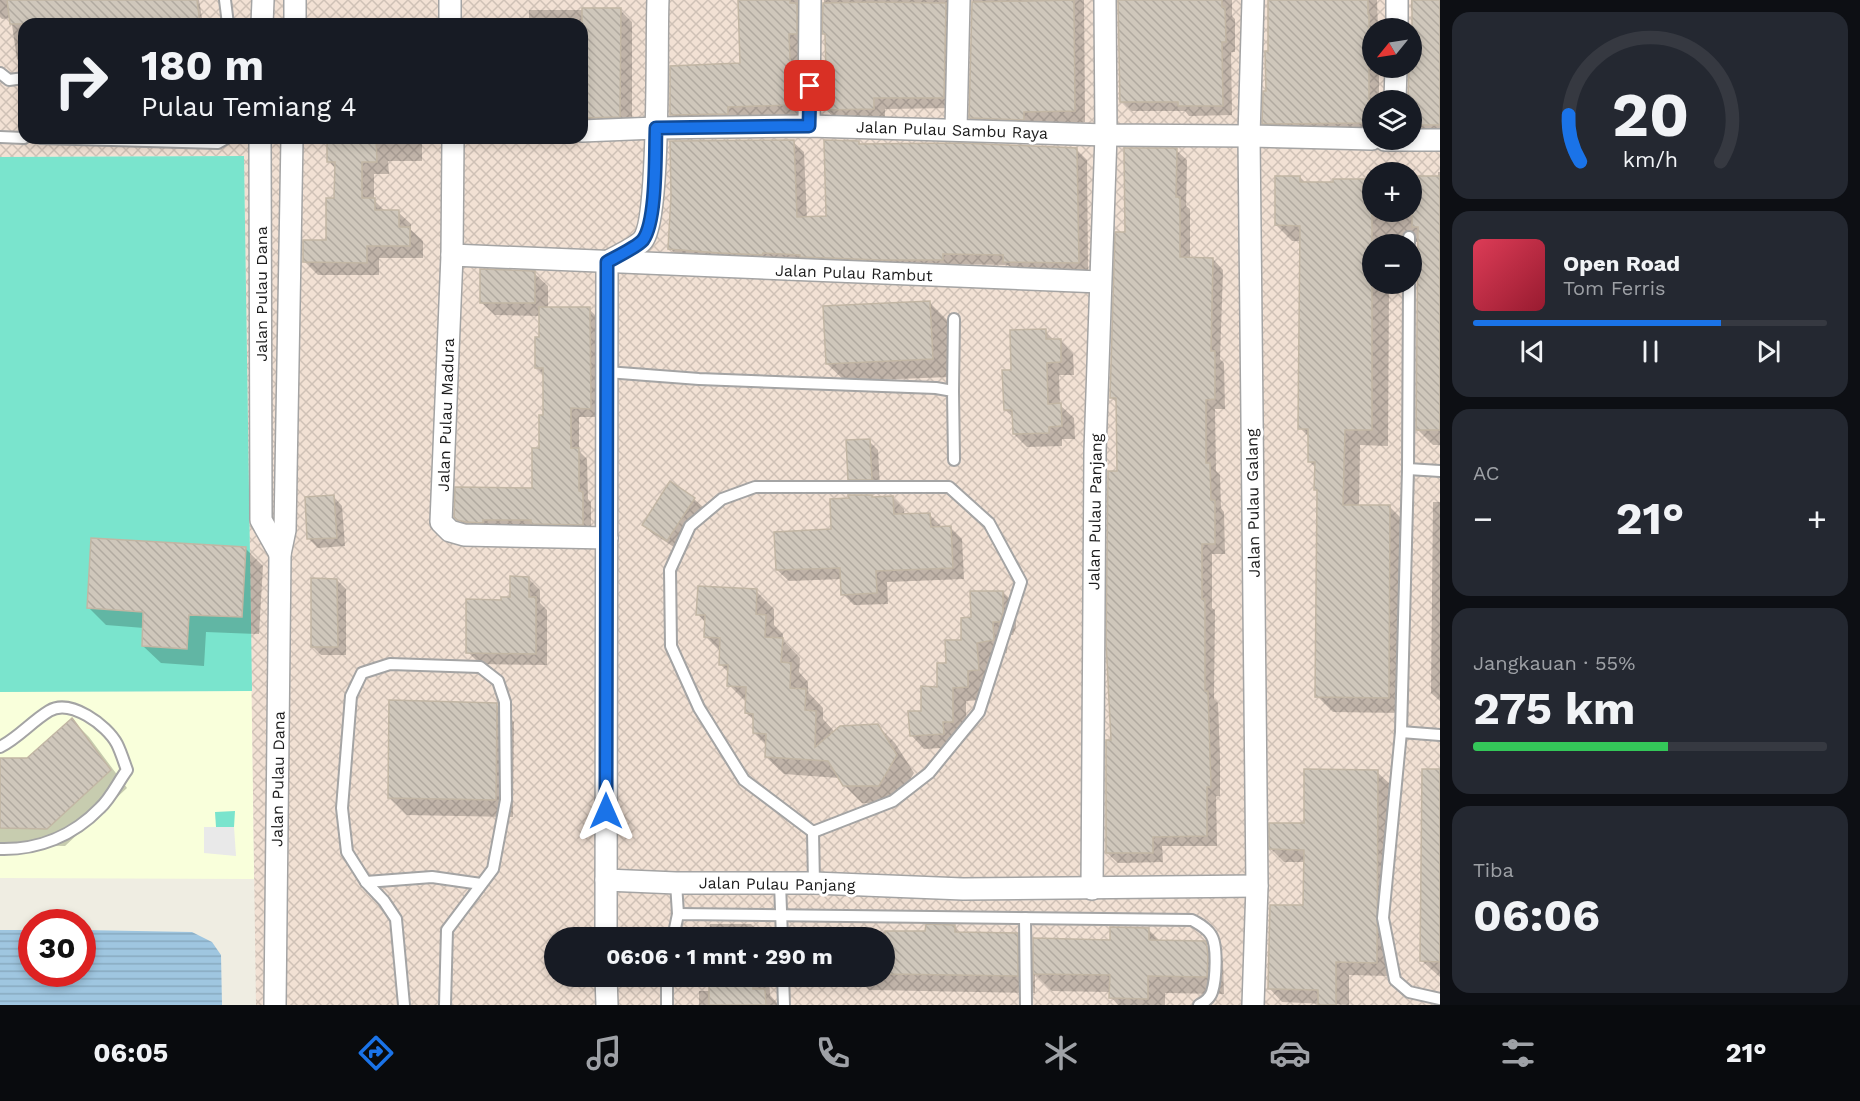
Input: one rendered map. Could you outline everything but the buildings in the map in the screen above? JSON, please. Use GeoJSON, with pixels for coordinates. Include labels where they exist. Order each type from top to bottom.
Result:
{"type":"FeatureCollection","features":[{"type":"Feature","properties":{"kind":"street"},"geometry":{"type":"LineString","coordinates":[[262,18],[263,0]]}},
{"type":"Feature","properties":{"kind":"street"},"geometry":{"type":"LineString","coordinates":[[295,0],[295,18]]}},
{"type":"Feature","properties":{"kind":"street"},"geometry":{"type":"LineString","coordinates":[[450,0],[450,18]]}},
{"type":"Feature","properties":{"kind":"street"},"geometry":{"type":"LineString","coordinates":[[606,927],[607,262],[643,240],[650,223],[654,185],[658,0]]}},
{"type":"Feature","properties":{"kind":"street"},"geometry":{"type":"LineString","coordinates":[[809,126],[810,0]]}},
{"type":"Feature","properties":{"kind":"street"},"geometry":{"type":"LineString","coordinates":[[956,129],[959,0]]}},
{"type":"Feature","properties":{"kind":"street","name":"Jalan Pulau Panjang"},"geometry":{"type":"LineString","coordinates":[[1092,889],[1095,452],[1106,135],[1105,0]]}},
{"type":"Feature","properties":{"kind":"street","name":"Jalan Pulau Galang"},"geometry":{"type":"LineString","coordinates":[[1253,0],[1249,136],[1257,886],[1253,1005]]}},
{"type":"Feature","properties":{"kind":"street"},"geometry":{"type":"LineString","coordinates":[[1397,0],[1397,18]]}},
{"type":"Feature","properties":{"kind":"street","name":"Jalan Pulau Sambu Raya"},"geometry":{"type":"LineString","coordinates":[[588,131],[809,126],[1106,135],[1362,139]]}},
{"type":"Feature","properties":{"kind":"street"},"geometry":{"type":"LineString","coordinates":[[1422,140],[1440,140]]}},
{"type":"Feature","properties":{"kind":"street","name":"Jalan Pulau Dana"},"geometry":{"type":"LineString","coordinates":[[260,144],[261,520],[280,554]]}},
{"type":"Feature","properties":{"kind":"street","name":"Jalan Pulau Dana"},"geometry":{"type":"LineString","coordinates":[[275,1005],[280,554],[285,530],[292,144]]}},
{"type":"Feature","properties":{"kind":"street","name":"Jalan Pulau Madura"},"geometry":{"type":"LineString","coordinates":[[453,144],[452,255],[441,522],[450,531],[464,535],[606,538]]}},
{"type":"Feature","properties":{"kind":"street","name":"Jalan Pulau Rambut"},"geometry":{"type":"LineString","coordinates":[[452,255],[1100,282]]}},
{"type":"Feature","properties":{"kind":"street","name":"Jalan Pulau Panjang"},"geometry":{"type":"LineString","coordinates":[[606,880],[676,883],[814,883],[963,889],[1257,886]]}},
{"type":"Feature","properties":{"kind":"street"},"geometry":{"type":"LineString","coordinates":[[606,987],[606,1005]]}},
{"type":"Feature","properties":{"kind":"lane"},"geometry":{"type":"LineString","coordinates":[[225,0],[227,18]]}},
{"type":"Feature","properties":{"kind":"lane"},"geometry":{"type":"LineString","coordinates":[[0,73],[9,80],[18,79]]}},
{"type":"Feature","properties":{"kind":"lane"},"geometry":{"type":"LineString","coordinates":[[0,137],[18,138]]}},
{"type":"Feature","properties":{"kind":"lane"},"geometry":{"type":"LineString","coordinates":[[1409,294],[1408,469],[1401,732],[1383,918],[1395,980],[1409,992],[1440,999]]}},
{"type":"Feature","properties":{"kind":"lane"},"geometry":{"type":"LineString","coordinates":[[954,319],[954,460]]}},
{"type":"Feature","properties":{"kind":"lane"},"geometry":{"type":"LineString","coordinates":[[607,372],[699,379],[936,388],[953,391]]}},
{"type":"Feature","properties":{"kind":"lane"},"geometry":{"type":"LineString","coordinates":[[1408,469],[1440,471]]}},
{"type":"Feature","properties":{"kind":"lane"},"geometry":{"type":"LineString","coordinates":[[755,487],[949,487],[989,523],[1021,582],[979,712],[929,773],[893,801],[813,831],[744,780],[699,708],[671,646],[670,570],[690,526],[722,500],[755,487]]}},
{"type":"Feature","properties":{"kind":"lane"},"geometry":{"type":"LineString","coordinates":[[404,1005],[396,920],[384,901],[366,882],[347,852],[342,808],[351,696],[362,673],[390,664],[480,667],[498,681],[506,702],[506,800],[493,869],[447,930],[446,1005]]}},
{"type":"Feature","properties":{"kind":"lane"},"geometry":{"type":"LineString","coordinates":[[0,747],[26,731],[50,710],[69,707],[101,724],[117,743],[127,770],[101,808],[63,837],[22,849],[0,849]]}},
{"type":"Feature","properties":{"kind":"lane"},"geometry":{"type":"LineString","coordinates":[[1401,732],[1440,735]]}},
{"type":"Feature","properties":{"kind":"lane"},"geometry":{"type":"LineString","coordinates":[[813,831],[814,883]]}},
{"type":"Feature","properties":{"kind":"lane"},"geometry":{"type":"LineString","coordinates":[[366,882],[432,877],[481,884]]}},
{"type":"Feature","properties":{"kind":"lane"},"geometry":{"type":"LineString","coordinates":[[675,927],[678,914],[676,883]]}},
{"type":"Feature","properties":{"kind":"lane"},"geometry":{"type":"LineString","coordinates":[[780,883],[782,927]]}},
{"type":"Feature","properties":{"kind":"lane"},"geometry":{"type":"LineString","coordinates":[[678,914],[1192,920],[1211,933],[1215,944],[1212,993],[1199,1005]]}},
{"type":"Feature","properties":{"kind":"lane"},"geometry":{"type":"LineString","coordinates":[[1025,918],[1026,1005]]}},
{"type":"Feature","properties":{"kind":"lane"},"geometry":{"type":"LineString","coordinates":[[667,987],[667,1005]]}},
{"type":"Feature","properties":{"kind":"lane"},"geometry":{"type":"LineString","coordinates":[[783,987],[784,1005]]}},
{"type":"Feature","properties":{"kind":"shaded area"},"geometry":{"type":"Polygon","coordinates":[[[0,0],[1440,0],[1440,1005],[256,1005],[244,156],[0,157],[0,0]]]}},
{"type":"Feature","properties":{"kind":"shaded area"},"geometry":{"type":"Polygon","coordinates":[[[244,156],[252,691],[0,692],[0,157],[244,156]]]}},
{"type":"Feature","properties":{"kind":"shaded area"},"geometry":{"type":"Polygon","coordinates":[[[252,691],[254,879],[0,878],[0,692],[252,691]]]}},
{"type":"Feature","properties":{"kind":"shaded area"},"geometry":{"type":"Polygon","coordinates":[[[235,811],[234,827],[216,827],[215,812],[235,811]]]}},
{"type":"Feature","properties":{"kind":"shaded area"},"geometry":{"type":"Polygon","coordinates":[[[204,827],[234,827],[236,856],[204,853],[204,827]]]}},
{"type":"Feature","properties":{"kind":"shaded area"},"geometry":{"type":"Polygon","coordinates":[[[0,930],[18,930],[18,987],[96,987],[96,930],[192,932],[212,942],[221,955],[222,1005],[0,1005],[0,930]]]}},
{"type":"Feature","properties":{"kind":"route"},"geometry":{"type":"LineString","coordinates":[[606,811],[607,262],[643,240],[650,223],[656,128],[809,126],[810,86]]}}]}
